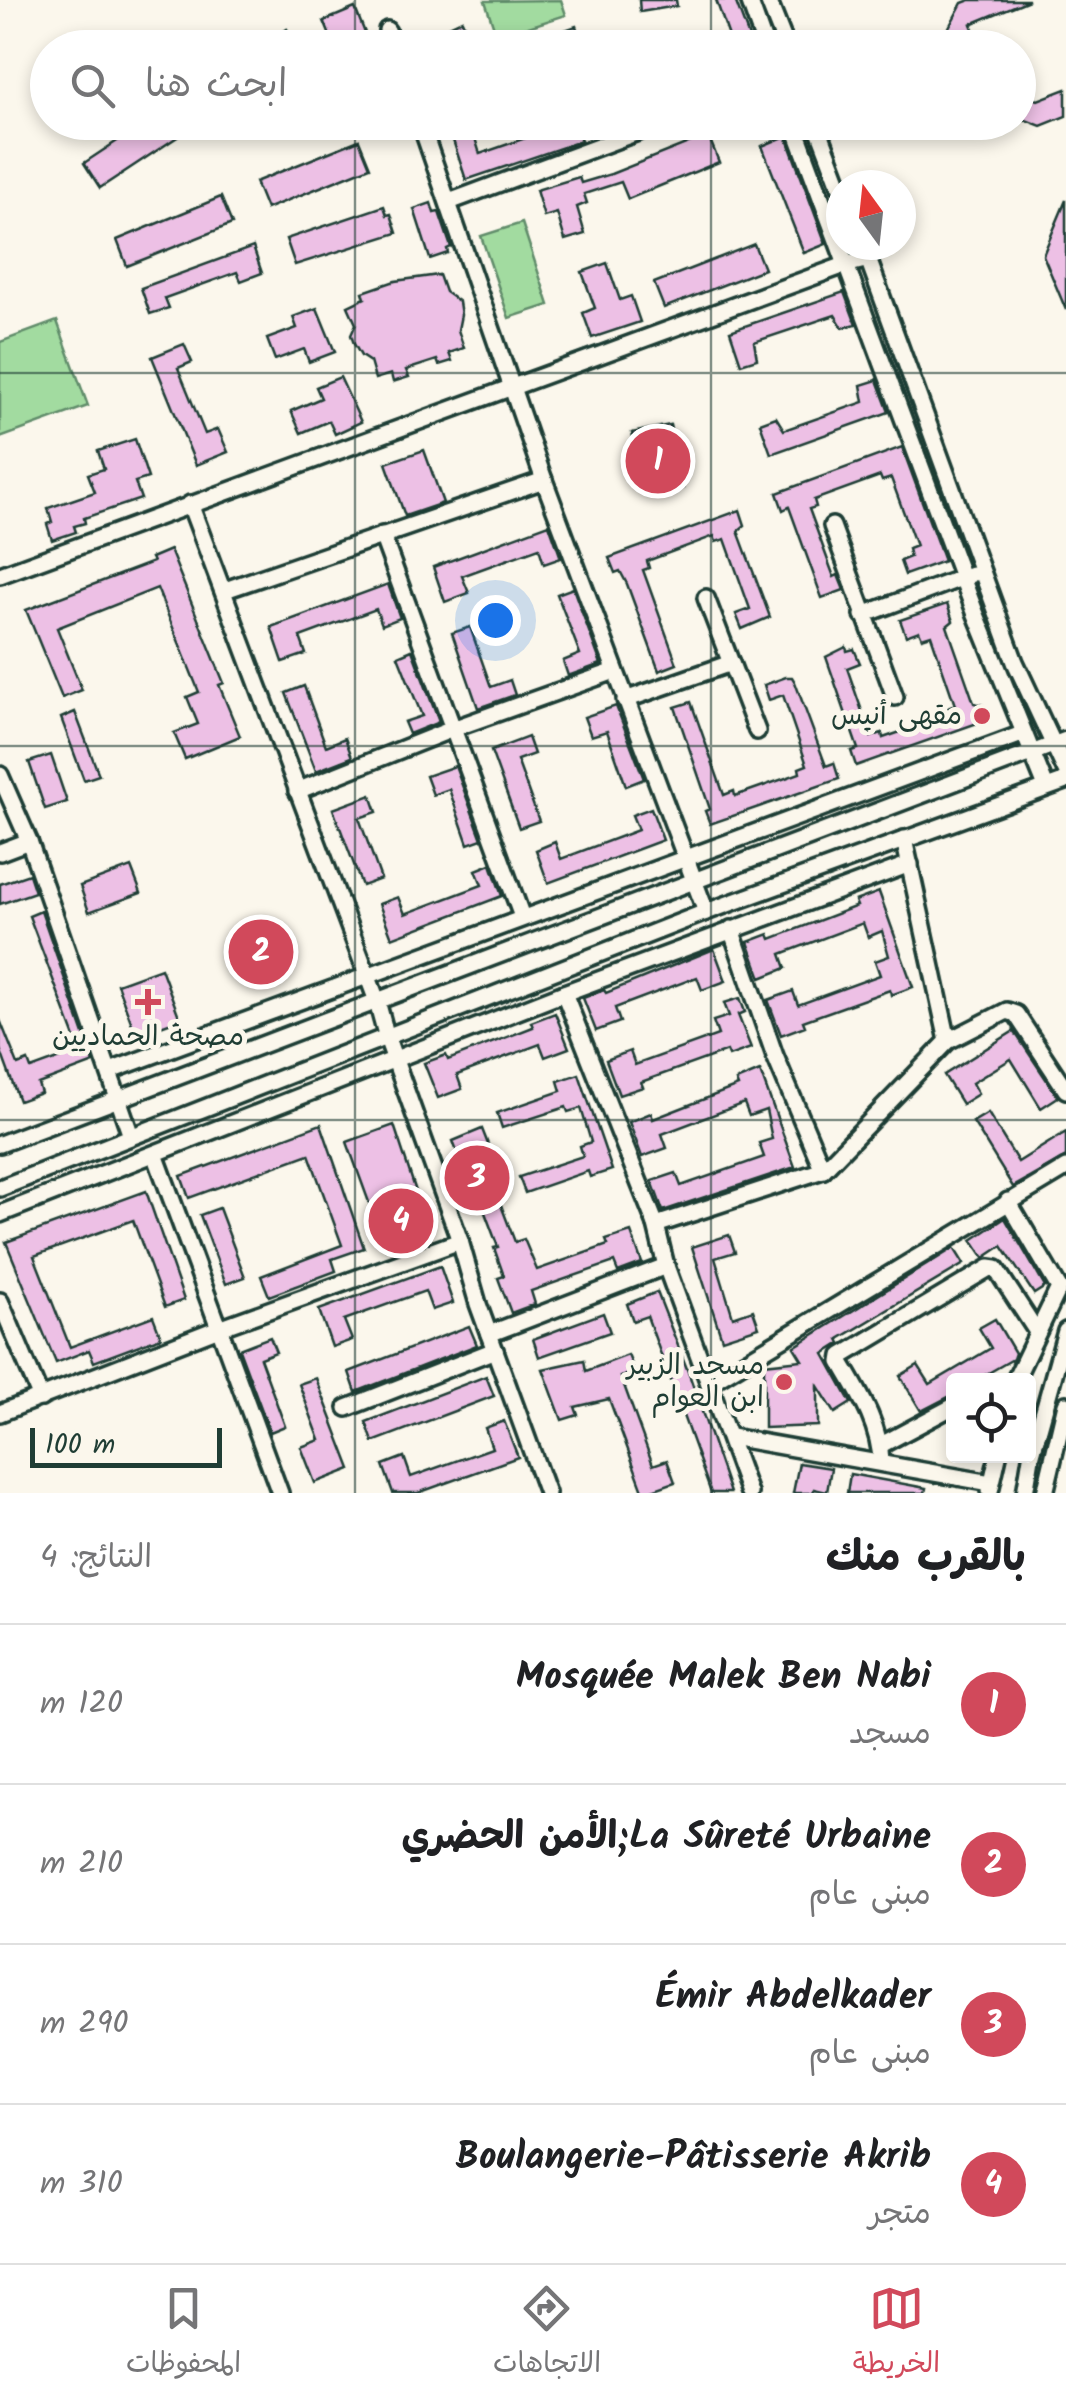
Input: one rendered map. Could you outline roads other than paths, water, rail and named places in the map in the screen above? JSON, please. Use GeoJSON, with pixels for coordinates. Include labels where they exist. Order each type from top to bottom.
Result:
{"type":"FeatureCollection","features":[{"type":"Feature","properties":{"kind":"street"},"geometry":{"type":"LineString","coordinates":[[749,0],[760,30]]}},
{"type":"Feature","properties":{"kind":"street"},"geometry":{"type":"LineString","coordinates":[[768,0],[780,30]]}},
{"type":"Feature","properties":{"kind":"street"},"geometry":{"type":"LineString","coordinates":[[426,140],[544,480],[706,912]]}},
{"type":"Feature","properties":{"kind":"street"},"geometry":{"type":"LineString","coordinates":[[448,202],[616,140]]}},
{"type":"Feature","properties":{"kind":"street"},"geometry":{"type":"LineString","coordinates":[[799,140],[1022,734],[1046,787]]}},
{"type":"Feature","properties":{"kind":"street"},"geometry":{"type":"LineString","coordinates":[[823,140],[834,170]]}},
{"type":"Feature","properties":{"kind":"street"},"geometry":{"type":"LineString","coordinates":[[0,575],[514,389],[851,260]]}},
{"type":"Feature","properties":{"kind":"street"},"geometry":{"type":"LineString","coordinates":[[869,260],[1015,662],[1060,743],[1066,771]]}},
{"type":"Feature","properties":{"kind":"street"},"geometry":{"type":"LineString","coordinates":[[879,353],[900,345]]}},
{"type":"Feature","properties":{"kind":"street"},"geometry":{"type":"LineString","coordinates":[[225,590],[544,480]]}},
{"type":"Feature","properties":{"kind":"street"},"geometry":{"type":"LineString","coordinates":[[190,504],[377,1001],[386,1038],[547,1493]]}},
{"type":"Feature","properties":{"kind":"street"},"geometry":{"type":"LineString","coordinates":[[832,526],[895,698]]}},
{"type":"Feature","properties":{"kind":"street"},"geometry":{"type":"LineString","coordinates":[[382,536],[522,917]]}},
{"type":"Feature","properties":{"kind":"street"},"geometry":{"type":"LineString","coordinates":[[863,615],[981,570]]}},
{"type":"Feature","properties":{"kind":"street"},"geometry":{"type":"LineString","coordinates":[[706,598],[757,731]]}},
{"type":"Feature","properties":{"kind":"street"},"geometry":{"type":"LineString","coordinates":[[624,700],[731,663]]}},
{"type":"Feature","properties":{"kind":"street"},"geometry":{"type":"LineString","coordinates":[[298,790],[455,728],[615,672]]}},
{"type":"Feature","properties":{"kind":"street"},"geometry":{"type":"LineString","coordinates":[[110,1071],[1022,734]]}},
{"type":"Feature","properties":{"kind":"street"},"geometry":{"type":"LineString","coordinates":[[0,1144],[1060,743]]}},
{"type":"Feature","properties":{"kind":"street"},"geometry":{"type":"LineString","coordinates":[[0,775],[29,841],[131,1136]]}},
{"type":"Feature","properties":{"kind":"street"},"geometry":{"type":"LineString","coordinates":[[0,1188],[706,912],[1066,781]]}},
{"type":"Feature","properties":{"kind":"street"},"geometry":{"type":"LineString","coordinates":[[904,840],[948,1041]]}},
{"type":"Feature","properties":{"kind":"street"},"geometry":{"type":"LineString","coordinates":[[0,852],[29,841]]}},
{"type":"Feature","properties":{"kind":"street"},"geometry":{"type":"LineString","coordinates":[[0,1214],[564,993],[910,864]]}},
{"type":"Feature","properties":{"kind":"street"},"geometry":{"type":"LineString","coordinates":[[731,930],[775,1056],[823,1170]]}},
{"type":"Feature","properties":{"kind":"street"},"geometry":{"type":"LineString","coordinates":[[564,993],[656,1225],[666,1266],[749,1493]]}},
{"type":"Feature","properties":{"kind":"street"},"geometry":{"type":"LineString","coordinates":[[656,1225],[823,1170],[948,1041],[1012,1012],[1066,1090]]}},
{"type":"Feature","properties":{"kind":"street"},"geometry":{"type":"LineString","coordinates":[[155,1154],[280,1493]]}},
{"type":"Feature","properties":{"kind":"street"},"geometry":{"type":"LineString","coordinates":[[709,1383],[1066,1168]]}},
{"type":"Feature","properties":{"kind":"street"},"geometry":{"type":"LineString","coordinates":[[1008,1200],[1058,1284],[1017,1373]]}},
{"type":"Feature","properties":{"kind":"street"},"geometry":{"type":"LineString","coordinates":[[0,1414],[460,1240]]}},
{"type":"Feature","properties":{"kind":"street"},"geometry":{"type":"LineString","coordinates":[[489,1334],[666,1266]]}},
{"type":"Feature","properties":{"kind":"street"},"geometry":{"type":"LineString","coordinates":[[881,1462],[880,1445],[866,1406],[840,1362],[842,1356],[989,1268],[996,1269],[1037,1332]]}},
{"type":"Feature","properties":{"kind":"street"},"geometry":{"type":"LineString","coordinates":[[0,1301],[41,1398]]}},
{"type":"Feature","properties":{"kind":"street"},"geometry":{"type":"LineString","coordinates":[[1026,1493],[1066,1330]]}},
{"type":"Feature","properties":{"kind":"street"},"geometry":{"type":"LineString","coordinates":[[347,1408],[495,1350]]}},
{"type":"Feature","properties":{"kind":"street"},"geometry":{"type":"LineString","coordinates":[[1045,1493],[1066,1404]]}},
{"type":"Feature","properties":{"kind":"street"},"geometry":{"type":"LineString","coordinates":[[880,1445],[946,1410]]}},
{"type":"Feature","properties":{"kind":"street"},"geometry":{"type":"LineString","coordinates":[[731,1438],[881,1462],[990,1488],[996,1463]]}},
{"type":"Feature","properties":{"kind":"place","name":"Mosquée Malek Ben Nabi"},"geometry":{"type":"Point","coordinates":[658,461]}},
{"type":"Feature","properties":{"kind":"place","name":"مقهى أنيس"},"geometry":{"type":"Point","coordinates":[982,716]}},
{"type":"Feature","properties":{"kind":"place","name":"La Sûreté Urbaine;الأمن الحضري"},"geometry":{"type":"Point","coordinates":[261,952]}},
{"type":"Feature","properties":{"kind":"place","name":"مصحة الحماديين"},"geometry":{"type":"Point","coordinates":[148,1002]}},
{"type":"Feature","properties":{"kind":"place","name":"Émir Abdelkader"},"geometry":{"type":"Point","coordinates":[477,1178]}},
{"type":"Feature","properties":{"kind":"place","name":"Boulangerie-Pâtisserie Akrib"},"geometry":{"type":"Point","coordinates":[401,1221]}},
{"type":"Feature","properties":{"kind":"place","name":"مسجد الزبير ابن العوام"},"geometry":{"type":"Point","coordinates":[784,1382]}}]}
